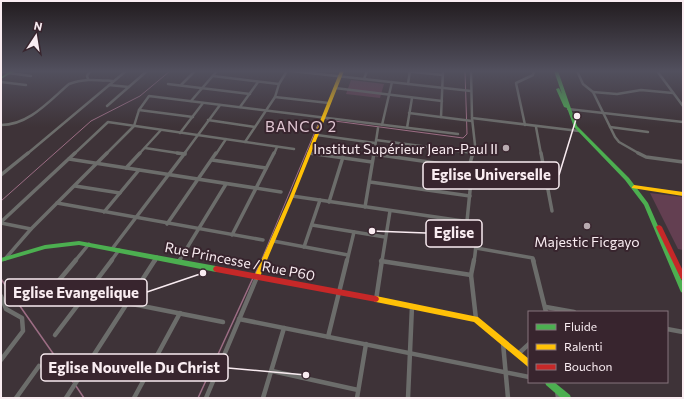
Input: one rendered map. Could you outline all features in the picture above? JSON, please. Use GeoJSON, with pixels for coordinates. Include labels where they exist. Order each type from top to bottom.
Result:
{"type":"FeatureCollection","features":[{"type":"Feature","properties":{"kind":"street"},"geometry":{"type":"LineString","coordinates":[[1,125],[8,126],[24,120],[62,90]]}},
{"type":"Feature","properties":{"kind":"street"},"geometry":{"type":"LineString","coordinates":[[1,175],[103,90]]}},
{"type":"Feature","properties":{"kind":"street"},"geometry":{"type":"LineString","coordinates":[[107,106],[126,90]]}},
{"type":"Feature","properties":{"kind":"street"},"geometry":{"type":"LineString","coordinates":[[191,101],[202,90]]}},
{"type":"Feature","properties":{"kind":"street"},"geometry":{"type":"LineString","coordinates":[[216,90],[250,94]]}},
{"type":"Feature","properties":{"kind":"street"},"geometry":{"type":"LineString","coordinates":[[240,107],[253,90]]}},
{"type":"Feature","properties":{"kind":"street"},"geometry":{"type":"LineString","coordinates":[[245,142],[266,111],[277,90]]}},
{"type":"Feature","properties":{"kind":"street"},"geometry":{"type":"LineString","coordinates":[[208,397],[255,276],[273,241],[310,153],[334,90]]}},
{"type":"Feature","properties":{"kind":"street"},"geometry":{"type":"LineString","coordinates":[[348,90],[442,101]]}},
{"type":"Feature","properties":{"kind":"street"},"geometry":{"type":"LineString","coordinates":[[382,125],[391,90]]}},
{"type":"Feature","properties":{"kind":"street"},"geometry":{"type":"LineString","coordinates":[[441,117],[442,90]]}},
{"type":"Feature","properties":{"kind":"street"},"geometry":{"type":"LineString","coordinates":[[458,90],[471,91],[475,145],[471,168],[467,221]]}},
{"type":"Feature","properties":{"kind":"street"},"geometry":{"type":"LineString","coordinates":[[517,90],[525,125]]}},
{"type":"Feature","properties":{"kind":"street"},"geometry":{"type":"LineString","coordinates":[[559,90],[563,102],[579,131],[634,187],[649,209],[662,231],[683,278]]}},
{"type":"Feature","properties":{"kind":"street"},"geometry":{"type":"LineString","coordinates":[[562,90],[568,109]]}},
{"type":"Feature","properties":{"kind":"street"},"geometry":{"type":"LineString","coordinates":[[590,90],[593,92],[619,142],[646,157],[683,162]]}},
{"type":"Feature","properties":{"kind":"street"},"geometry":{"type":"LineString","coordinates":[[593,92],[617,94],[641,90],[673,93]]}},
{"type":"Feature","properties":{"kind":"street"},"geometry":{"type":"LineString","coordinates":[[671,90],[683,106]]}},
{"type":"Feature","properties":{"kind":"street"},"geometry":{"type":"LineString","coordinates":[[3,259],[134,126],[139,110],[149,96],[458,134]]}},
{"type":"Feature","properties":{"kind":"street"},"geometry":{"type":"LineString","coordinates":[[275,96],[329,102]]}},
{"type":"Feature","properties":{"kind":"street"},"geometry":{"type":"LineString","coordinates":[[407,128],[412,98]]}},
{"type":"Feature","properties":{"kind":"street"},"geometry":{"type":"LineString","coordinates":[[678,99],[683,100]]}},
{"type":"Feature","properties":{"kind":"street"},"geometry":{"type":"LineString","coordinates":[[180,132],[203,103]]}},
{"type":"Feature","properties":{"kind":"street"},"geometry":{"type":"LineString","coordinates":[[112,249],[169,175],[220,105]]}},
{"type":"Feature","properties":{"kind":"street"},"geometry":{"type":"LineString","coordinates":[[568,109],[683,122]]}},
{"type":"Feature","properties":{"kind":"street"},"geometry":{"type":"LineString","coordinates":[[139,110],[193,117]]}},
{"type":"Feature","properties":{"kind":"street"},"geometry":{"type":"LineString","coordinates":[[409,113],[579,131]]}},
{"type":"Feature","properties":{"kind":"street"},"geometry":{"type":"LineString","coordinates":[[208,120],[255,126]]}},
{"type":"Feature","properties":{"kind":"street"},"geometry":{"type":"LineString","coordinates":[[1,223],[107,123],[294,149]]}},
{"type":"Feature","properties":{"kind":"street"},"geometry":{"type":"LineString","coordinates":[[536,126],[552,211]]}},
{"type":"Feature","properties":{"kind":"street"},"geometry":{"type":"LineString","coordinates":[[610,127],[648,132]]}},
{"type":"Feature","properties":{"kind":"street"},"geometry":{"type":"LineString","coordinates":[[365,207],[378,128]]}},
{"type":"Feature","properties":{"kind":"street"},"geometry":{"type":"LineString","coordinates":[[126,168],[161,130]]}},
{"type":"Feature","properties":{"kind":"street"},"geometry":{"type":"LineString","coordinates":[[317,135],[473,153]]}},
{"type":"Feature","properties":{"kind":"street"},"geometry":{"type":"LineString","coordinates":[[167,224],[226,139]]}},
{"type":"Feature","properties":{"kind":"street"},"geometry":{"type":"LineString","coordinates":[[232,235],[277,146]]}},
{"type":"Feature","properties":{"kind":"street"},"geometry":{"type":"LineString","coordinates":[[145,148],[184,154]]}},
{"type":"Feature","properties":{"kind":"street"},"geometry":{"type":"LineString","coordinates":[[310,153],[372,162]]}},
{"type":"Feature","properties":{"kind":"street"},"geometry":{"type":"LineString","coordinates":[[373,154],[471,168]]}},
{"type":"Feature","properties":{"kind":"street"},"geometry":{"type":"LineString","coordinates":[[329,202],[342,158]]}},
{"type":"Feature","properties":{"kind":"street"},"geometry":{"type":"LineString","coordinates":[[69,159],[281,192]]}},
{"type":"Feature","properties":{"kind":"street"},"geometry":{"type":"LineString","coordinates":[[212,160],[266,168]]}},
{"type":"Feature","properties":{"kind":"street"},"geometry":{"type":"LineString","coordinates":[[104,212],[139,170]]}},
{"type":"Feature","properties":{"kind":"street"},"geometry":{"type":"LineString","coordinates":[[370,182],[470,196]]}},
{"type":"Feature","properties":{"kind":"street"},"geometry":{"type":"LineString","coordinates":[[179,261],[226,184]]}},
{"type":"Feature","properties":{"kind":"street"},"geometry":{"type":"LineString","coordinates":[[75,186],[120,193]]}},
{"type":"Feature","properties":{"kind":"street"},"geometry":{"type":"LineString","coordinates":[[634,187],[683,194]]}},
{"type":"Feature","properties":{"kind":"street"},"geometry":{"type":"LineString","coordinates":[[292,196],[467,221],[472,223],[476,248],[471,275],[476,320],[528,363]]}},
{"type":"Feature","properties":{"kind":"street"},"geometry":{"type":"LineString","coordinates":[[304,247],[320,200]]}},
{"type":"Feature","properties":{"kind":"street"},"geometry":{"type":"LineString","coordinates":[[57,203],[198,230],[262,240]]}},
{"type":"Feature","properties":{"kind":"street"},"geometry":{"type":"LineString","coordinates":[[649,209],[683,290]]}},
{"type":"Feature","properties":{"kind":"street"},"geometry":{"type":"LineString","coordinates":[[376,300],[390,211]]}},
{"type":"Feature","properties":{"kind":"street"},"geometry":{"type":"LineString","coordinates":[[1,223],[31,229]]}},
{"type":"Feature","properties":{"kind":"street"},"geometry":{"type":"LineString","coordinates":[[312,225],[385,237]]}},
{"type":"Feature","properties":{"kind":"street"},"geometry":{"type":"LineString","coordinates":[[328,337],[354,232]]}},
{"type":"Feature","properties":{"kind":"street"},"geometry":{"type":"LineString","coordinates":[[273,241],[348,255]]}},
{"type":"Feature","properties":{"kind":"street","name":"Rue Princesse / Rue P60"},"geometry":{"type":"LineString","coordinates":[[3,259],[30,250],[57,244],[89,244],[412,306],[476,320]]}},
{"type":"Feature","properties":{"kind":"street"},"geometry":{"type":"LineString","coordinates":[[40,303],[89,244]]}},
{"type":"Feature","properties":{"kind":"street"},"geometry":{"type":"LineString","coordinates":[[476,248],[533,258],[546,310],[560,311]]}},
{"type":"Feature","properties":{"kind":"street"},"geometry":{"type":"LineString","coordinates":[[55,335],[119,250]]}},
{"type":"Feature","properties":{"kind":"street"},"geometry":{"type":"LineString","coordinates":[[66,398],[156,257]]}},
{"type":"Feature","properties":{"kind":"street"},"geometry":{"type":"LineString","coordinates":[[381,261],[471,275]]}},
{"type":"Feature","properties":{"kind":"street"},"geometry":{"type":"LineString","coordinates":[[1,296],[3,307],[22,318],[24,328],[21,335],[1,360]]}},
{"type":"Feature","properties":{"kind":"street"},"geometry":{"type":"LineString","coordinates":[[127,303],[223,322]]}},
{"type":"Feature","properties":{"kind":"street"},"geometry":{"type":"LineString","coordinates":[[408,398],[412,306]]}},
{"type":"Feature","properties":{"kind":"street"},"geometry":{"type":"LineString","coordinates":[[134,398],[180,313]]}},
{"type":"Feature","properties":{"kind":"street"},"geometry":{"type":"LineString","coordinates":[[239,319],[528,377]]}},
{"type":"Feature","properties":{"kind":"street"},"geometry":{"type":"LineString","coordinates":[[263,398],[284,328]]}},
{"type":"Feature","properties":{"kind":"street"},"geometry":{"type":"LineString","coordinates":[[668,329],[683,332]]}},
{"type":"Feature","properties":{"kind":"street"},"geometry":{"type":"LineString","coordinates":[[502,340],[508,398]]}},
{"type":"Feature","properties":{"kind":"street"},"geometry":{"type":"LineString","coordinates":[[357,398],[366,344]]}},
{"type":"Feature","properties":{"kind":"street"},"geometry":{"type":"LineString","coordinates":[[518,354],[528,345]]}},
{"type":"Feature","properties":{"kind":"street"},"geometry":{"type":"LineString","coordinates":[[16,398],[39,366]]}},
{"type":"Feature","properties":{"kind":"street"},"geometry":{"type":"LineString","coordinates":[[272,371],[358,390]]}},
{"type":"Feature","properties":{"kind":"street"},"geometry":{"type":"LineString","coordinates":[[550,383],[567,398]]}},
{"type":"Feature","properties":{"kind":"street"},"geometry":{"type":"LineString","coordinates":[[556,389],[558,398]]}},
{"type":"Feature","properties":{"kind":"shaded area"},"geometry":{"type":"Polygon","coordinates":[[[348,90],[382,90],[380,98],[346,94],[348,90]]]}},
{"type":"Feature","properties":{"kind":"shaded area"},"geometry":{"type":"Polygon","coordinates":[[[650,193],[683,197],[683,250],[678,249],[650,193]]]}},
{"type":"Feature","properties":{"kind":"waterway"},"geometry":{"type":"LineString","coordinates":[[1,201],[91,121],[140,96],[148,90]]}},
{"type":"Feature","properties":{"kind":"waterway"},"geometry":{"type":"LineString","coordinates":[[327,120],[463,138],[467,134],[466,90]]}},
{"type":"Feature","properties":{"kind":"waterway"},"geometry":{"type":"LineString","coordinates":[[261,261],[319,122]]}},
{"type":"Feature","properties":{"kind":"waterway"},"geometry":{"type":"LineString","coordinates":[[255,275],[261,260]]}},
{"type":"Feature","properties":{"kind":"waterway"},"geometry":{"type":"LineString","coordinates":[[198,398],[253,278]]}},
{"type":"Feature","properties":{"kind":"waterway"},"geometry":{"type":"LineString","coordinates":[[1,279],[73,382]]}},
{"type":"Feature","properties":{"kind":"waterway"},"geometry":{"type":"LineString","coordinates":[[76,386],[84,398]]}},
{"type":"Feature","properties":{"kind":"traffic: fast"},"geometry":{"type":"LineString","coordinates":[[558,90],[566,107]]}},
{"type":"Feature","properties":{"kind":"traffic: fast"},"geometry":{"type":"LineString","coordinates":[[562,90],[575,126],[627,179],[646,204],[683,290]]}},
{"type":"Feature","properties":{"kind":"traffic: fast"},"geometry":{"type":"LineString","coordinates":[[1,260],[45,247],[79,243],[216,269]]}},
{"type":"Feature","properties":{"kind":"traffic: fast"},"geometry":{"type":"LineString","coordinates":[[550,383],[567,398]]}},
{"type":"Feature","properties":{"kind":"traffic: slow"},"geometry":{"type":"LineString","coordinates":[[257,277],[292,196],[335,90]]}},
{"type":"Feature","properties":{"kind":"traffic: slow"},"geometry":{"type":"LineString","coordinates":[[634,187],[683,194]]}},
{"type":"Feature","properties":{"kind":"traffic: slow"},"geometry":{"type":"LineString","coordinates":[[376,299],[476,319],[528,363]]}},
{"type":"Feature","properties":{"kind":"traffic: jam"},"geometry":{"type":"LineString","coordinates":[[659,227],[683,277]]}},
{"type":"Feature","properties":{"kind":"traffic: jam"},"geometry":{"type":"LineString","coordinates":[[216,269],[376,299]]}},
{"type":"Feature","properties":{"kind":"place","name":"Eglise Universelle"},"geometry":{"type":"Point","coordinates":[577,116]}},
{"type":"Feature","properties":{"kind":"place","name":"Institut Supérieur Jean-Paul II"},"geometry":{"type":"Point","coordinates":[506,148]}},
{"type":"Feature","properties":{"kind":"place","name":"Majestic Ficgayo"},"geometry":{"type":"Point","coordinates":[587,226]}},
{"type":"Feature","properties":{"kind":"place","name":"Eglise"},"geometry":{"type":"Point","coordinates":[372,231]}},
{"type":"Feature","properties":{"kind":"place","name":"Eglise Evangelique"},"geometry":{"type":"Point","coordinates":[203,273]}},
{"type":"Feature","properties":{"kind":"place","name":"Eglise Nouvelle Du Christ"},"geometry":{"type":"Point","coordinates":[306,375]}},
{"type":"Feature","properties":{"kind":"district","name":"BANCO 2"},"geometry":{"type":"Point","coordinates":[301,126]}}]}
